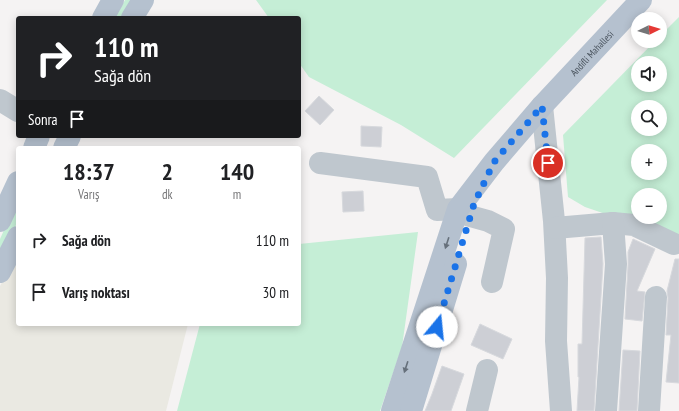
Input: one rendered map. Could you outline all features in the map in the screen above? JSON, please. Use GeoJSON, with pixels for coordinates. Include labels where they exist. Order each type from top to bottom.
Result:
{"type":"FeatureCollection","features":[{"type":"Feature","properties":{"kind":"main road"},"geometry":{"type":"LineString","coordinates":[[104,16],[113,0]]}},
{"type":"Feature","properties":{"kind":"main road"},"geometry":{"type":"LineString","coordinates":[[133,16],[143,0]]}},
{"type":"Feature","properties":{"kind":"main road","name":"Andifli Mahallesi"},"geometry":{"type":"LineString","coordinates":[[464,213],[474,204],[494,162],[542,106],[641,0]]}},
{"type":"Feature","properties":{"kind":"main road"},"geometry":{"type":"LineString","coordinates":[[0,221],[16,186]]}},
{"type":"Feature","properties":{"kind":"main road"},"geometry":{"type":"LineString","coordinates":[[392,411],[464,213]]}},
{"type":"Feature","properties":{"kind":"main road"},"geometry":{"type":"LineString","coordinates":[[411,411],[464,213]]}},
{"type":"Feature","properties":{"kind":"main road"},"geometry":{"type":"LineString","coordinates":[[0,272],[16,241]]}},
{"type":"Feature","properties":{"kind":"street"},"geometry":{"type":"LineString","coordinates":[[0,100],[16,110]]}},
{"type":"Feature","properties":{"kind":"street"},"geometry":{"type":"LineString","coordinates":[[542,106],[555,228],[557,278],[556,341],[561,411]]}},
{"type":"Feature","properties":{"kind":"street"},"geometry":{"type":"LineString","coordinates":[[320,162],[427,177],[437,210],[464,213],[488,221],[504,229],[492,282]]}},
{"type":"Feature","properties":{"kind":"street"},"geometry":{"type":"LineString","coordinates":[[555,228],[613,223],[634,225],[674,244]]}},
{"type":"Feature","properties":{"kind":"street"},"geometry":{"type":"LineString","coordinates":[[606,411],[616,264],[613,223]]}},
{"type":"Feature","properties":{"kind":"street"},"geometry":{"type":"LineString","coordinates":[[649,411],[656,297]]}},
{"type":"Feature","properties":{"kind":"street"},"geometry":{"type":"LineString","coordinates":[[478,411],[487,370]]}},
{"type":"Feature","properties":{"kind":"shaded area"},"geometry":{"type":"Polygon","coordinates":[[[16,258],[16,326],[187,326],[166,411],[0,411],[0,286],[16,258]]]}},
{"type":"Feature","properties":{"kind":"green space"},"geometry":{"type":"Polygon","coordinates":[[[125,0],[131,0],[123,16],[116,16],[125,0]]]}},
{"type":"Feature","properties":{"kind":"green space"},"geometry":{"type":"Polygon","coordinates":[[[256,0],[607,0],[454,158],[401,125],[309,77],[301,66],[301,16],[268,16],[256,0]]]}},
{"type":"Feature","properties":{"kind":"green space"},"geometry":{"type":"Polygon","coordinates":[[[679,17],[679,239],[635,224],[667,224],[667,188],[631,188],[631,223],[585,207],[568,197],[563,135],[631,66],[631,92],[667,92],[667,56],[640,56],[648,48],[667,48],[667,29],[679,17]]]}},
{"type":"Feature","properties":{"kind":"green space"},"geometry":{"type":"Polygon","coordinates":[[[16,203],[16,225],[0,257],[0,239],[16,203]]]}},
{"type":"Feature","properties":{"kind":"green space"},"geometry":{"type":"Polygon","coordinates":[[[418,232],[402,347],[380,411],[177,411],[199,326],[301,326],[301,244],[418,232]]]}},
{"type":"Feature","properties":{"kind":"building"},"geometry":{"type":"Polygon","coordinates":[[[319,96],[334,110],[320,125],[305,111],[319,96]]]}},
{"type":"Feature","properties":{"kind":"building"},"geometry":{"type":"Polygon","coordinates":[[[361,126],[382,127],[381,147],[361,146],[361,126]]]}},
{"type":"Feature","properties":{"kind":"building"},"geometry":{"type":"Polygon","coordinates":[[[363,191],[364,211],[343,212],[342,192],[363,191]]]}},
{"type":"Feature","properties":{"kind":"building"},"geometry":{"type":"Polygon","coordinates":[[[601,237],[603,264],[594,411],[577,411],[579,377],[578,344],[582,344],[585,238],[601,237]]]}},
{"type":"Feature","properties":{"kind":"building"},"geometry":{"type":"Polygon","coordinates":[[[633,239],[655,249],[637,291],[645,292],[642,321],[625,319],[628,252],[633,239]]]}},
{"type":"Feature","properties":{"kind":"building"},"geometry":{"type":"Polygon","coordinates":[[[675,259],[679,259],[679,383],[666,382],[671,335],[666,335],[667,291],[675,259]]]}},
{"type":"Feature","properties":{"kind":"building"},"geometry":{"type":"Polygon","coordinates":[[[480,324],[512,339],[503,359],[471,345],[480,324]]]}},
{"type":"Feature","properties":{"kind":"building"},"geometry":{"type":"Polygon","coordinates":[[[623,350],[640,351],[637,411],[619,411],[623,350]]]}},
{"type":"Feature","properties":{"kind":"building"},"geometry":{"type":"Polygon","coordinates":[[[442,366],[464,374],[451,411],[425,411],[432,394],[442,366]]]}},
{"type":"Feature","properties":{"kind":"route"},"geometry":{"type":"LineString","coordinates":[[437,327],[474,204],[494,162],[542,106],[548,163]]}}]}
